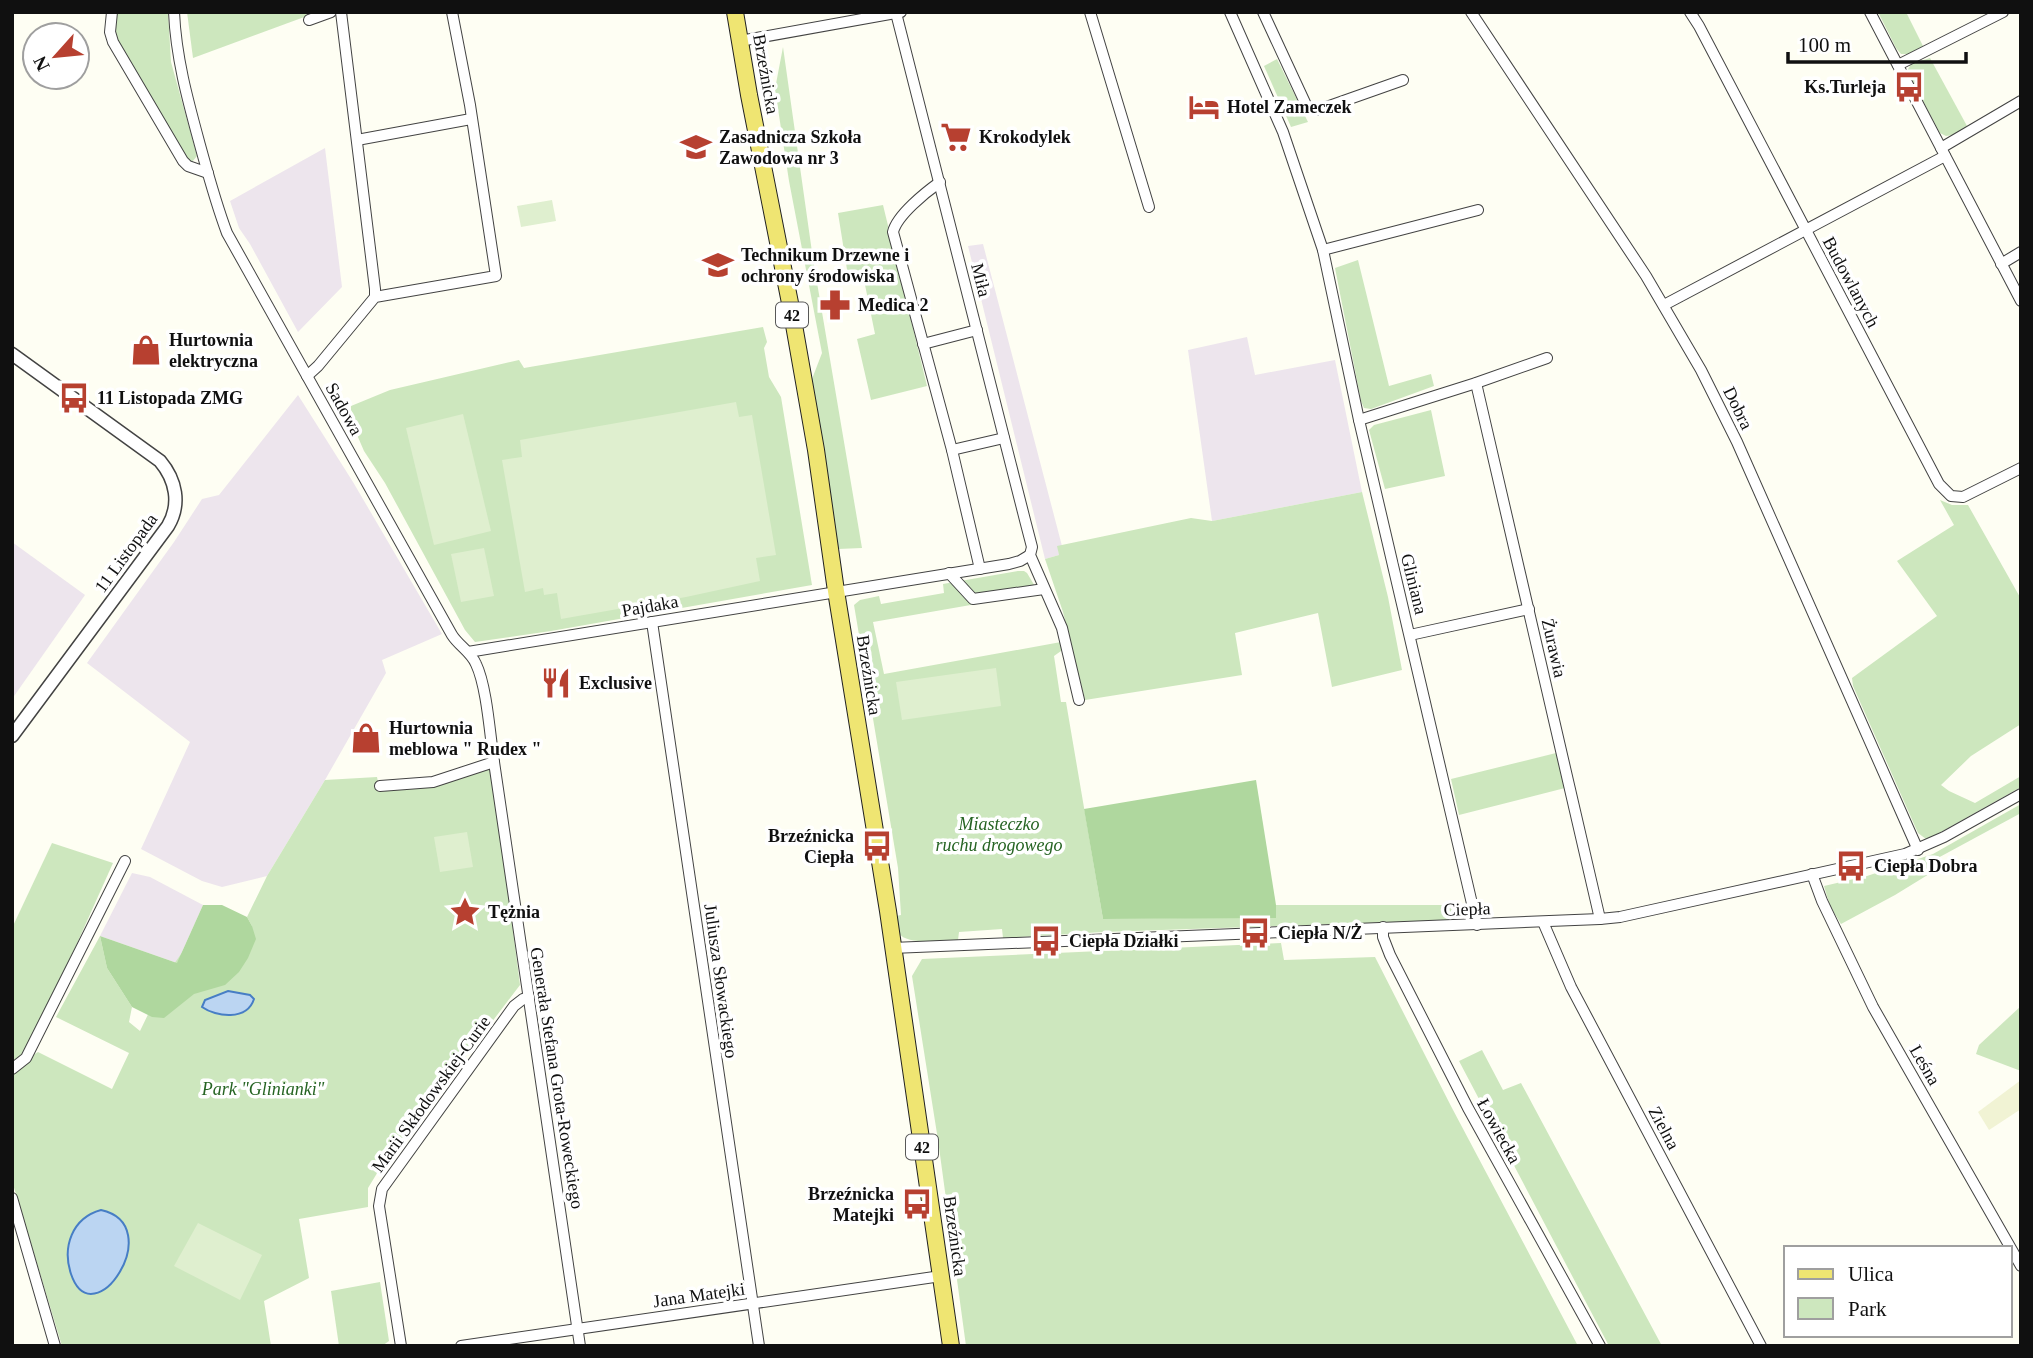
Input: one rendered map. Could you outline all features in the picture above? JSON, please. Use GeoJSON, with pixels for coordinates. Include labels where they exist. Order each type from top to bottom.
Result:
{"type":"FeatureCollection","features":[{"type":"Feature","properties":{"kind":"main road","name":"Brzeźnicka"},"geometry":{"type":"LineString","coordinates":[[735,12],[816,450],[951,1346]]}},
{"type":"Feature","properties":{"kind":"street"},"geometry":{"type":"LineString","coordinates":[[112,12],[110,33],[113,41],[183,161],[188,166],[208,173]]}},
{"type":"Feature","properties":{"kind":"street","name":"Sadowa"},"geometry":{"type":"LineString","coordinates":[[174,12],[180,65],[208,173],[227,233],[452,635],[458,645],[468,652]]}},
{"type":"Feature","properties":{"kind":"street"},"geometry":{"type":"LineString","coordinates":[[309,20],[331,12]]}},
{"type":"Feature","properties":{"kind":"street"},"geometry":{"type":"LineString","coordinates":[[307,376],[375,297],[376,289],[341,12]]}},
{"type":"Feature","properties":{"kind":"street"},"geometry":{"type":"LineString","coordinates":[[375,297],[496,276],[452,12]]}},
{"type":"Feature","properties":{"kind":"street"},"geometry":{"type":"LineString","coordinates":[[1090,12],[1149,207]]}},
{"type":"Feature","properties":{"kind":"street","name":"Gliniana"},"geometry":{"type":"LineString","coordinates":[[1230,12],[1283,132],[1323,250],[1359,420],[1477,925]]}},
{"type":"Feature","properties":{"kind":"street"},"geometry":{"type":"LineString","coordinates":[[1264,12],[1308,109],[1318,110],[1403,80]]}},
{"type":"Feature","properties":{"kind":"street","name":"Dobra"},"geometry":{"type":"LineString","coordinates":[[1471,12],[1664,305],[1701,370],[1732,431],[1919,850]]}},
{"type":"Feature","properties":{"kind":"street","name":"Budowlanych"},"geometry":{"type":"LineString","coordinates":[[1690,12],[1939,484],[1945,491],[1957,497],[1967,496],[2021,468]]}},
{"type":"Feature","properties":{"kind":"street"},"geometry":{"type":"LineString","coordinates":[[1870,12],[2021,301]]}},
{"type":"Feature","properties":{"kind":"street"},"geometry":{"type":"LineString","coordinates":[[1898,65],[2003,12]]}},
{"type":"Feature","properties":{"kind":"street"},"geometry":{"type":"LineString","coordinates":[[740,41],[899,13]]}},
{"type":"Feature","properties":{"kind":"street","name":"Miła"},"geometry":{"type":"LineString","coordinates":[[899,13],[1032,547],[1030,555],[1062,628],[1079,700]]}},
{"type":"Feature","properties":{"kind":"street"},"geometry":{"type":"LineString","coordinates":[[1664,305],[1943,152],[2021,101]]}},
{"type":"Feature","properties":{"kind":"street"},"geometry":{"type":"LineString","coordinates":[[357,140],[471,119]]}},
{"type":"Feature","properties":{"kind":"street"},"geometry":{"type":"LineString","coordinates":[[940,182],[893,228],[980,569]]}},
{"type":"Feature","properties":{"kind":"street"},"geometry":{"type":"LineString","coordinates":[[1323,250],[1478,210]]}},
{"type":"Feature","properties":{"kind":"street"},"geometry":{"type":"LineString","coordinates":[[2001,264],[2021,252]]}},
{"type":"Feature","properties":{"kind":"street"},"geometry":{"type":"LineString","coordinates":[[923,344],[977,330]]}},
{"type":"Feature","properties":{"kind":"street","name":"11 Listopada"},"geometry":{"type":"LineString","coordinates":[[12,354],[160,461],[173,483],[176,501],[175,512],[168,526],[12,736]]}},
{"type":"Feature","properties":{"kind":"street"},"geometry":{"type":"LineString","coordinates":[[1359,420],[1547,358]]}},
{"type":"Feature","properties":{"kind":"street","name":"Żurawia"},"geometry":{"type":"LineString","coordinates":[[1476,383],[1600,919]]}},
{"type":"Feature","properties":{"kind":"street"},"geometry":{"type":"LineString","coordinates":[[951,450],[1004,438]]}},
{"type":"Feature","properties":{"kind":"street"},"geometry":{"type":"LineString","coordinates":[[836,591],[980,569],[1020,561],[1030,555]]}},
{"type":"Feature","properties":{"kind":"street"},"geometry":{"type":"LineString","coordinates":[[949,573],[973,600],[1044,589]]}},
{"type":"Feature","properties":{"kind":"street","name":"Pajdaka"},"geometry":{"type":"LineString","coordinates":[[468,652],[836,591]]}},
{"type":"Feature","properties":{"kind":"street"},"geometry":{"type":"LineString","coordinates":[[1410,635],[1528,609]]}},
{"type":"Feature","properties":{"kind":"street","name":"Juliusza Słowackiego"},"geometry":{"type":"LineString","coordinates":[[652,622],[759,1346]]}},
{"type":"Feature","properties":{"kind":"street","name":"Generała Stefana Grota-Roweckiego"},"geometry":{"type":"LineString","coordinates":[[468,652],[476,664],[483,690],[580,1346]]}},
{"type":"Feature","properties":{"kind":"street"},"geometry":{"type":"LineString","coordinates":[[380,786],[433,782],[494,762]]}},
{"type":"Feature","properties":{"kind":"street","name":"Ciepła"},"geometry":{"type":"LineString","coordinates":[[892,948],[1620,917],[1919,850],[2021,794]]}},
{"type":"Feature","properties":{"kind":"street"},"geometry":{"type":"LineString","coordinates":[[12,1069],[26,1058],[125,861]]}},
{"type":"Feature","properties":{"kind":"street","name":"Leśna"},"geometry":{"type":"LineString","coordinates":[[1812,874],[1822,901],[1874,1007],[2010,1246]]}},
{"type":"Feature","properties":{"kind":"street","name":"Zielna"},"geometry":{"type":"LineString","coordinates":[[1543,922],[1577,998],[1762,1346]]}},
{"type":"Feature","properties":{"kind":"street","name":"Łowiecka"},"geometry":{"type":"LineString","coordinates":[[1383,927],[1382,937],[1390,955],[1468,1108],[1600,1346]]}},
{"type":"Feature","properties":{"kind":"street","name":"Marii Skłodowskiej-Curie"},"geometry":{"type":"LineString","coordinates":[[401,1346],[379,1196],[391,1174],[514,1006],[529,997]]}},
{"type":"Feature","properties":{"kind":"street"},"geometry":{"type":"LineString","coordinates":[[12,1198],[55,1346]]}},
{"type":"Feature","properties":{"kind":"street","name":"Leśna"},"geometry":{"type":"LineString","coordinates":[[2012,1250],[2021,1266]]}},
{"type":"Feature","properties":{"kind":"street","name":"Jana Matejki"},"geometry":{"type":"LineString","coordinates":[[461,1346],[941,1276]]}},
{"type":"Feature","properties":{"kind":"shaded area"},"geometry":{"type":"Polygon","coordinates":[[[325,148],[342,287],[298,332],[239,228],[230,201],[325,148]]]}},
{"type":"Feature","properties":{"kind":"shaded area"},"geometry":{"type":"Polygon","coordinates":[[[983,244],[1062,546],[1058,547],[1059,555],[1045,559],[968,246],[983,244]]]}},
{"type":"Feature","properties":{"kind":"shaded area"},"geometry":{"type":"Polygon","coordinates":[[[1247,337],[1255,375],[1335,360],[1362,492],[1212,521],[1188,350],[1247,337]]]}},
{"type":"Feature","properties":{"kind":"shaded area"},"geometry":{"type":"Polygon","coordinates":[[[298,395],[353,482],[442,634],[382,660],[386,673],[267,876],[222,887],[202,881],[141,849],[190,742],[87,663],[202,499],[219,495],[298,395]]]}},
{"type":"Feature","properties":{"kind":"shaded area"},"geometry":{"type":"Polygon","coordinates":[[[12,542],[85,595],[12,699],[12,542]]]}},
{"type":"Feature","properties":{"kind":"shaded area"},"geometry":{"type":"Polygon","coordinates":[[[132,873],[150,877],[203,905],[177,963],[100,936],[132,873]]]}},
{"type":"Feature","properties":{"kind":"green space"},"geometry":{"type":"Polygon","coordinates":[[[116,12],[168,12],[171,62],[197,156],[192,162],[186,159],[115,40],[113,29],[116,12]]]}},
{"type":"Feature","properties":{"kind":"green space"},"geometry":{"type":"Polygon","coordinates":[[[187,12],[306,12],[307,16],[193,58],[187,12]]]}},
{"type":"Feature","properties":{"kind":"green space"},"geometry":{"type":"Polygon","coordinates":[[[1878,12],[1906,12],[1923,46],[1909,54],[1901,54],[1878,12]]]}},
{"type":"Feature","properties":{"kind":"green space"},"geometry":{"type":"Polygon","coordinates":[[[783,47],[813,259],[862,548],[838,549],[812,379],[822,353],[789,181],[775,89],[783,47]]]}},
{"type":"Feature","properties":{"kind":"green space"},"geometry":{"type":"Polygon","coordinates":[[[1930,58],[1967,126],[1954,135],[1946,136],[1940,133],[1907,71],[1911,64],[1930,58]]]}},
{"type":"Feature","properties":{"kind":"green space"},"geometry":{"type":"Polygon","coordinates":[[[1277,59],[1308,122],[1291,127],[1264,66],[1277,59]]]}},
{"type":"Feature","properties":{"kind":"green space"},"geometry":{"type":"Polygon","coordinates":[[[552,200],[556,221],[521,227],[517,206],[552,200]]]}},
{"type":"Feature","properties":{"kind":"green space"},"geometry":{"type":"Polygon","coordinates":[[[883,205],[927,386],[871,400],[857,339],[875,334],[864,280],[849,282],[838,213],[883,205]]]}},
{"type":"Feature","properties":{"kind":"green space"},"geometry":{"type":"Polygon","coordinates":[[[1358,260],[1389,386],[1431,374],[1434,386],[1371,409],[1364,408],[1361,401],[1335,268],[1358,260]]]}},
{"type":"Feature","properties":{"kind":"green space"},"geometry":{"type":"Polygon","coordinates":[[[763,327],[767,342],[764,348],[769,377],[781,397],[812,585],[475,642],[465,630],[385,483],[364,451],[351,421],[351,406],[390,390],[519,360],[524,368],[763,327]]]}},
{"type":"Feature","properties":{"kind":"green space"},"geometry":{"type":"Polygon","coordinates":[[[736,402],[739,417],[752,415],[776,555],[756,558],[760,581],[561,619],[557,593],[544,595],[543,588],[525,592],[502,460],[522,457],[520,440],[736,402]]]}},
{"type":"Feature","properties":{"kind":"green space"},"geometry":{"type":"Polygon","coordinates":[[[1431,410],[1445,476],[1385,489],[1369,430],[1374,425],[1431,410]]]}},
{"type":"Feature","properties":{"kind":"green space"},"geometry":{"type":"Polygon","coordinates":[[[463,414],[491,531],[434,545],[406,428],[463,414]]]}},
{"type":"Feature","properties":{"kind":"green space"},"geometry":{"type":"Polygon","coordinates":[[[1362,492],[1388,597],[1402,670],[1332,687],[1318,613],[1235,633],[1242,675],[1085,700],[1063,612],[1045,559],[1059,555],[1057,546],[1191,518],[1212,521],[1362,492]]]}},
{"type":"Feature","properties":{"kind":"green space"},"geometry":{"type":"Polygon","coordinates":[[[1940,500],[1952,505],[1968,505],[2021,599],[2021,724],[1971,756],[1941,785],[1975,803],[2021,776],[2021,787],[1926,839],[1918,833],[1853,686],[1852,678],[1937,616],[1897,561],[1954,525],[1940,500]]]}},
{"type":"Feature","properties":{"kind":"green space"},"geometry":{"type":"Polygon","coordinates":[[[484,548],[494,596],[461,602],[451,554],[484,548]]]}},
{"type":"Feature","properties":{"kind":"green space","name":"Miasteczko ruchu drogowego"},"geometry":{"type":"Polygon","coordinates":[[[1018,571],[1027,573],[1039,593],[873,622],[884,674],[1061,642],[1061,651],[1054,656],[1061,702],[1066,702],[1103,919],[1276,917],[1276,905],[1467,905],[1465,916],[1457,920],[1003,938],[1002,929],[959,932],[958,940],[935,941],[909,940],[903,937],[898,931],[896,916],[901,915],[898,868],[854,605],[860,600],[879,596],[881,604],[944,593],[943,584],[1018,571]]]}},
{"type":"Feature","properties":{"kind":"green space"},"geometry":{"type":"Polygon","coordinates":[[[996,668],[1001,706],[902,720],[896,682],[996,668]]]}},
{"type":"Feature","properties":{"kind":"green space"},"geometry":{"type":"Polygon","coordinates":[[[1556,753],[1565,788],[1459,815],[1451,779],[1556,753]]]}},
{"type":"Feature","properties":{"kind":"green space","name":"Park \"Glinianki\""},"geometry":{"type":"Polygon","coordinates":[[[492,766],[520,985],[379,1170],[368,1188],[368,1207],[299,1219],[309,1278],[264,1301],[271,1346],[62,1346],[12,1181],[12,1068],[38,1052],[112,1089],[129,1053],[56,1017],[100,936],[107,968],[132,1007],[129,1022],[140,1031],[169,971],[198,930],[252,926],[247,917],[267,876],[325,780],[377,777],[380,792],[454,780],[492,766]]]}},
{"type":"Feature","properties":{"kind":"green space"},"geometry":{"type":"Polygon","coordinates":[[[1256,780],[1276,918],[1103,919],[1084,809],[1256,780]]]}},
{"type":"Feature","properties":{"kind":"green space"},"geometry":{"type":"Polygon","coordinates":[[[2021,804],[2021,813],[1936,859],[1939,868],[1841,924],[1830,906],[1824,886],[1867,876],[1933,854],[2021,804]]]}},
{"type":"Feature","properties":{"kind":"green space"},"geometry":{"type":"Polygon","coordinates":[[[467,832],[473,867],[440,872],[434,837],[467,832]]]}},
{"type":"Feature","properties":{"kind":"green space"},"geometry":{"type":"Polygon","coordinates":[[[52,843],[113,863],[22,1055],[12,1062],[12,928],[52,843]]]}},
{"type":"Feature","properties":{"kind":"green space"},"geometry":{"type":"Polygon","coordinates":[[[203,905],[222,905],[247,917],[252,926],[256,939],[239,972],[225,985],[194,994],[164,1018],[152,1017],[132,1007],[107,968],[100,936],[177,963],[203,905]]]}},
{"type":"Feature","properties":{"kind":"green space"},"geometry":{"type":"Polygon","coordinates":[[[1281,943],[1284,960],[1375,957],[1578,1346],[966,1346],[912,976],[922,959],[1281,943]]]}},
{"type":"Feature","properties":{"kind":"green space"},"geometry":{"type":"Polygon","coordinates":[[[2021,1006],[2021,1071],[1976,1054],[1979,1045],[2021,1006]]]}},
{"type":"Feature","properties":{"kind":"green space"},"geometry":{"type":"Polygon","coordinates":[[[1482,1050],[1503,1090],[1521,1083],[1662,1346],[1609,1346],[1459,1061],[1482,1050]]]}},
{"type":"Feature","properties":{"kind":"green space"},"geometry":{"type":"Polygon","coordinates":[[[2021,1080],[2021,1109],[1989,1130],[1978,1112],[2021,1080]]]}},
{"type":"Feature","properties":{"kind":"green space"},"geometry":{"type":"Polygon","coordinates":[[[198,1223],[262,1255],[240,1300],[174,1266],[198,1223]]]}},
{"type":"Feature","properties":{"kind":"green space"},"geometry":{"type":"Polygon","coordinates":[[[380,1282],[389,1341],[382,1346],[339,1346],[331,1291],[380,1282]]]}},
{"type":"Feature","properties":{"kind":"water"},"geometry":{"type":"Polygon","coordinates":[[[228,991],[250,995],[254,999],[245,1011],[238,1014],[223,1015],[202,1007],[205,1000],[228,991]]]}},
{"type":"Feature","properties":{"kind":"water"},"geometry":{"type":"Polygon","coordinates":[[[101,1210],[120,1220],[128,1235],[127,1254],[120,1272],[108,1286],[95,1294],[81,1291],[71,1274],[68,1254],[76,1227],[91,1214],[101,1210]]]}},
{"type":"Feature","properties":{"kind":"place","name":"Ks.Turleja"},"geometry":{"type":"Point","coordinates":[1909,87]}},
{"type":"Feature","properties":{"kind":"place","name":"Hotel Zameczek"},"geometry":{"type":"Point","coordinates":[1204,107]}},
{"type":"Feature","properties":{"kind":"place","name":"Krokodylek"},"geometry":{"type":"Point","coordinates":[956,137]}},
{"type":"Feature","properties":{"kind":"place","name":"Zasadnicza Szkoła Zawodowa nr 3"},"geometry":{"type":"Point","coordinates":[696,147]}},
{"type":"Feature","properties":{"kind":"place","name":"Technikum Drzewne i ochrony środowiska"},"geometry":{"type":"Point","coordinates":[718,265]}},
{"type":"Feature","properties":{"kind":"place","name":"Medica 2"},"geometry":{"type":"Point","coordinates":[835,305]}},
{"type":"Feature","properties":{"kind":"place","name":"Hurtownia elektryczna"},"geometry":{"type":"Point","coordinates":[146,350]}},
{"type":"Feature","properties":{"kind":"place","name":"11 Listopada ZMG"},"geometry":{"type":"Point","coordinates":[74,398]}},
{"type":"Feature","properties":{"kind":"place","name":"Exclusive"},"geometry":{"type":"Point","coordinates":[556,683]}},
{"type":"Feature","properties":{"kind":"place","name":"Hurtownia meblowa \" Rudex \""},"geometry":{"type":"Point","coordinates":[366,738]}},
{"type":"Feature","properties":{"kind":"place","name":"Brzeźnicka Ciepła"},"geometry":{"type":"Point","coordinates":[877,846]}},
{"type":"Feature","properties":{"kind":"place","name":"Ciepła Dobra"},"geometry":{"type":"Point","coordinates":[1851,866]}},
{"type":"Feature","properties":{"kind":"place","name":"Tężnia"},"geometry":{"type":"Point","coordinates":[465,912]}},
{"type":"Feature","properties":{"kind":"place","name":"Ciepła N/Ż"},"geometry":{"type":"Point","coordinates":[1255,933]}},
{"type":"Feature","properties":{"kind":"place","name":"Ciepła Działki"},"geometry":{"type":"Point","coordinates":[1046,941]}},
{"type":"Feature","properties":{"kind":"place","name":"Brzeźnicka Matejki"},"geometry":{"type":"Point","coordinates":[917,1204]}}]}
